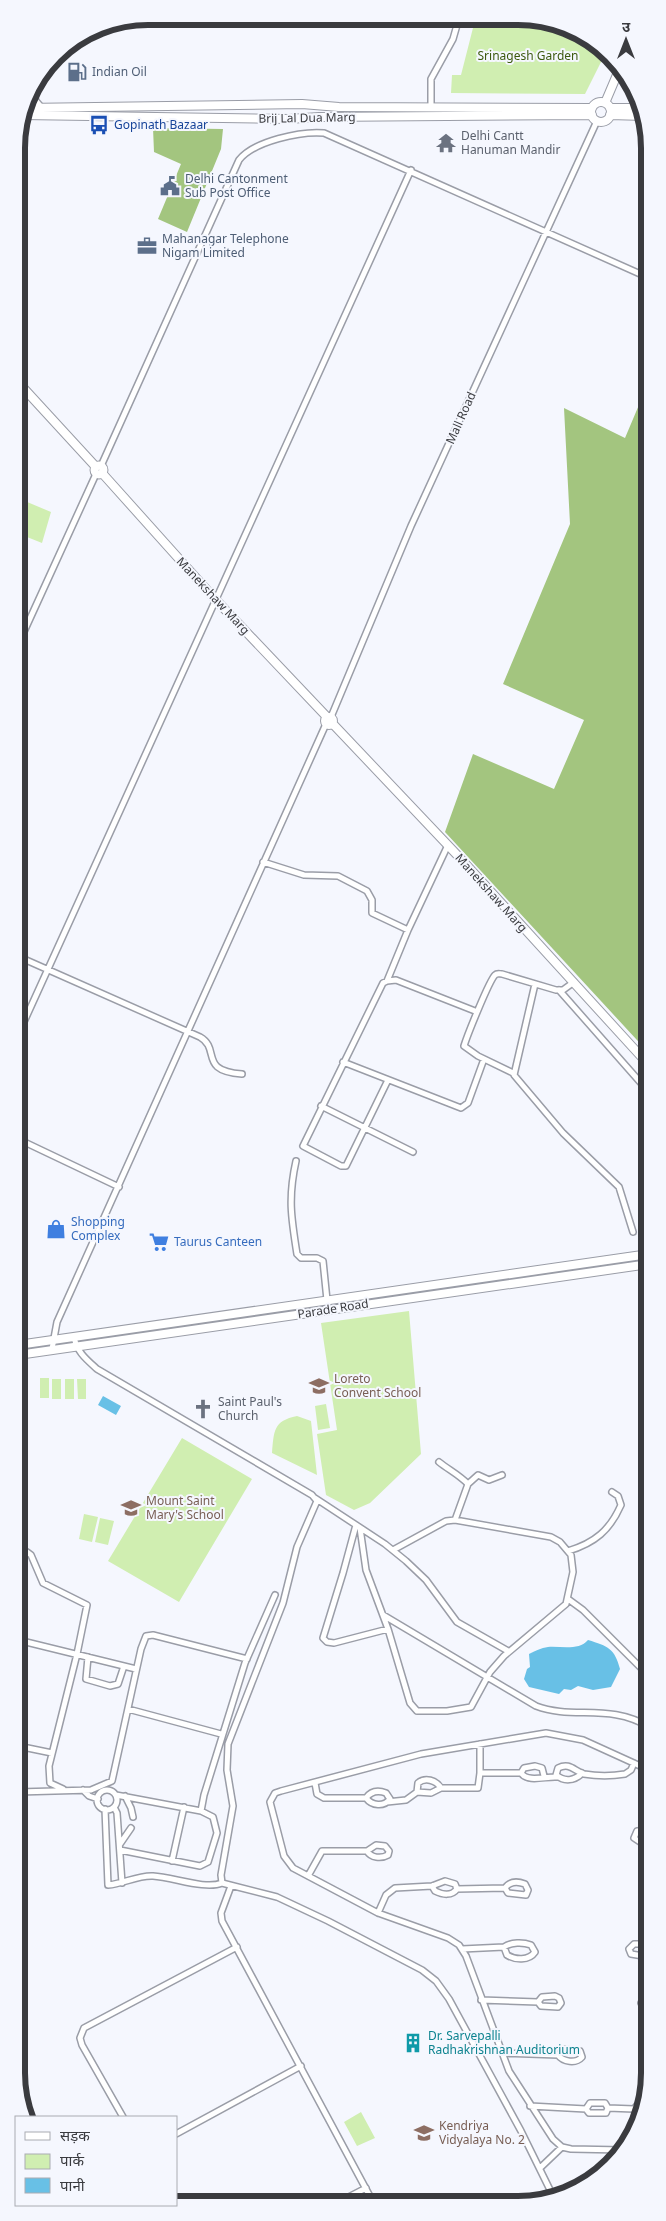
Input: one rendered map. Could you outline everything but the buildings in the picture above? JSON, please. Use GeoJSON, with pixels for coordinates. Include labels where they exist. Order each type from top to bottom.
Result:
{"type":"FeatureCollection","features":[{"type":"Feature","properties":{"kind":"street"},"geometry":{"type":"LineString","coordinates":[[430,108],[431,79],[453,39],[458,25]]}},
{"type":"Feature","properties":{"kind":"street"},"geometry":{"type":"LineString","coordinates":[[618,76],[608,109],[605,121],[593,115],[597,103],[608,109],[636,114]]}},
{"type":"Feature","properties":{"kind":"street"},"geometry":{"type":"LineString","coordinates":[[35,99],[42,108]]}},
{"type":"Feature","properties":{"kind":"street","name":"Brij Lal Dua Marg"},"geometry":{"type":"LineString","coordinates":[[30,112],[42,108],[302,104],[339,107],[430,108],[593,115]]}},
{"type":"Feature","properties":{"kind":"street"},"geometry":{"type":"LineString","coordinates":[[608,109],[634,108]]}},
{"type":"Feature","properties":{"kind":"street","name":"Brij Lal Dua Marg"},"geometry":{"type":"LineString","coordinates":[[29,115],[289,120],[319,117],[593,115]]}},
{"type":"Feature","properties":{"kind":"street","name":"Mall Road"},"geometry":{"type":"LineString","coordinates":[[52,1349],[52,1340],[57,1322],[263,862],[329,720],[411,526],[545,232],[593,115]]}},
{"type":"Feature","properties":{"kind":"street"},"geometry":{"type":"LineString","coordinates":[[25,629],[239,160],[244,153],[293,135],[309,132],[324,133],[411,170],[641,274]]}},
{"type":"Feature","properties":{"kind":"street"},"geometry":{"type":"LineString","coordinates":[[25,1021],[411,170]]}},
{"type":"Feature","properties":{"kind":"street","name":"Manekshaw Marg"},"geometry":{"type":"LineString","coordinates":[[25,389],[215,599],[448,845],[641,1056]]}},
{"type":"Feature","properties":{"kind":"street"},"geometry":{"type":"LineString","coordinates":[[388,1080],[349,1163],[341,1166],[303,1146],[375,997],[387,980],[448,845]]}},
{"type":"Feature","properties":{"kind":"street"},"geometry":{"type":"LineString","coordinates":[[263,862],[304,875],[338,876],[367,891],[372,900],[372,913],[408,930]]}},
{"type":"Feature","properties":{"kind":"street"},"geometry":{"type":"LineString","coordinates":[[25,959],[205,1040],[212,1060],[220,1070],[242,1074]]}},
{"type":"Feature","properties":{"kind":"street"},"geometry":{"type":"LineString","coordinates":[[513,1073],[484,1059],[464,1046],[475,1011],[480,1009],[493,978],[497,974],[559,990],[641,1083]]}},
{"type":"Feature","properties":{"kind":"street"},"geometry":{"type":"LineString","coordinates":[[387,980],[396,980],[475,1011]]}},
{"type":"Feature","properties":{"kind":"street"},"geometry":{"type":"LineString","coordinates":[[559,990],[574,982]]}},
{"type":"Feature","properties":{"kind":"street"},"geometry":{"type":"LineString","coordinates":[[535,984],[513,1073],[516,1080],[563,1133],[619,1186],[633,1232]]}},
{"type":"Feature","properties":{"kind":"street"},"geometry":{"type":"LineString","coordinates":[[343,1062],[441,1102],[464,1108],[468,1103],[484,1059]]}},
{"type":"Feature","properties":{"kind":"street"},"geometry":{"type":"LineString","coordinates":[[321,1106],[413,1152]]}},
{"type":"Feature","properties":{"kind":"street"},"geometry":{"type":"LineString","coordinates":[[25,1142],[119,1187]]}},
{"type":"Feature","properties":{"kind":"street"},"geometry":{"type":"LineString","coordinates":[[296,1161],[290,1188],[290,1205],[297,1254],[301,1258],[317,1258],[323,1262],[328,1300]]}},
{"type":"Feature","properties":{"kind":"street","name":"Parade Road"},"geometry":{"type":"LineString","coordinates":[[25,1344],[641,1255]]}},
{"type":"Feature","properties":{"kind":"street","name":"Parade Road"},"geometry":{"type":"LineString","coordinates":[[25,1354],[641,1265]]}},
{"type":"Feature","properties":{"kind":"street"},"geometry":{"type":"LineString","coordinates":[[465,1280],[467,1290]]}},
{"type":"Feature","properties":{"kind":"street"},"geometry":{"type":"LineString","coordinates":[[74,1337],[76,1346],[82,1356],[97,1369],[216,1436],[393,1550],[426,1580],[456,1620],[508,1651]]}},
{"type":"Feature","properties":{"kind":"street"},"geometry":{"type":"LineString","coordinates":[[438,1462],[449,1470],[454,1470],[468,1484]]}},
{"type":"Feature","properties":{"kind":"street"},"geometry":{"type":"LineString","coordinates":[[455,1520],[468,1484],[475,1476],[489,1480],[502,1475]]}},
{"type":"Feature","properties":{"kind":"street"},"geometry":{"type":"LineString","coordinates":[[568,1551],[589,1544],[607,1530],[621,1504],[618,1496],[612,1492]]}},
{"type":"Feature","properties":{"kind":"street"},"geometry":{"type":"LineString","coordinates":[[222,1883],[221,1875],[233,1806],[227,1770],[228,1744],[282,1606],[297,1546],[315,1508],[315,1498]]}},
{"type":"Feature","properties":{"kind":"street"},"geometry":{"type":"LineString","coordinates":[[358,1526],[366,1570],[388,1629],[410,1703],[416,1711],[446,1711],[471,1707],[487,1678],[508,1651],[563,1607],[568,1599],[573,1572],[572,1559],[560,1542],[548,1536],[478,1522],[455,1520],[446,1521],[393,1550]]}},
{"type":"Feature","properties":{"kind":"street"},"geometry":{"type":"LineString","coordinates":[[358,1526],[323,1638],[327,1642],[334,1643],[388,1629]]}},
{"type":"Feature","properties":{"kind":"street"},"geometry":{"type":"LineString","coordinates":[[27,1552],[32,1555],[43,1583],[87,1605],[78,1654],[52,1753],[48,1779],[50,1783],[67,1790]]}},
{"type":"Feature","properties":{"kind":"street"},"geometry":{"type":"LineString","coordinates":[[201,1811],[221,1734],[246,1659],[275,1595]]}},
{"type":"Feature","properties":{"kind":"street"},"geometry":{"type":"LineString","coordinates":[[568,1599],[584,1610],[641,1668]]}},
{"type":"Feature","properties":{"kind":"street"},"geometry":{"type":"LineString","coordinates":[[383,1615],[411,1629],[487,1678],[540,1707],[620,1715],[641,1723]]}},
{"type":"Feature","properties":{"kind":"street"},"geometry":{"type":"LineString","coordinates":[[110,1790],[136,1669],[143,1642],[149,1635],[246,1659]]}},
{"type":"Feature","properties":{"kind":"street"},"geometry":{"type":"LineString","coordinates":[[25,1642],[136,1669]]}},
{"type":"Feature","properties":{"kind":"street"},"geometry":{"type":"LineString","coordinates":[[88,1657],[86,1679],[110,1686],[118,1684],[124,1666]]}},
{"type":"Feature","properties":{"kind":"street"},"geometry":{"type":"LineString","coordinates":[[128,1709],[221,1734]]}},
{"type":"Feature","properties":{"kind":"street"},"geometry":{"type":"LineString","coordinates":[[614,2150],[562,2147],[553,2139],[509,2071],[462,1949],[448,1938],[378,1913],[308,1876],[286,1862],[270,1802],[272,1797],[281,1791],[421,1754],[537,1734],[560,1734],[583,1740],[641,1766]]}},
{"type":"Feature","properties":{"kind":"street"},"geometry":{"type":"LineString","coordinates":[[315,1783],[321,1798],[366,1798],[374,1804],[406,1800],[417,1792],[431,1793],[441,1788],[478,1788],[480,1744]]}},
{"type":"Feature","properties":{"kind":"street"},"geometry":{"type":"LineString","coordinates":[[25,1747],[52,1753]]}},
{"type":"Feature","properties":{"kind":"street"},"geometry":{"type":"LineString","coordinates":[[480,1773],[521,1773],[524,1777],[530,1778],[544,1776],[573,1780],[582,1774],[625,1774],[631,1770],[634,1762]]}},
{"type":"Feature","properties":{"kind":"street"},"geometry":{"type":"LineString","coordinates":[[521,1773],[524,1768],[535,1766],[542,1768],[544,1776]]}},
{"type":"Feature","properties":{"kind":"street"},"geometry":{"type":"LineString","coordinates":[[557,1777],[558,1768],[563,1766],[574,1767],[582,1774]]}},
{"type":"Feature","properties":{"kind":"street"},"geometry":{"type":"LineString","coordinates":[[417,1792],[417,1785],[423,1780],[436,1782],[441,1788]]}},
{"type":"Feature","properties":{"kind":"street"},"geometry":{"type":"LineString","coordinates":[[25,1792],[83,1790],[110,1783]]}},
{"type":"Feature","properties":{"kind":"street"},"geometry":{"type":"LineString","coordinates":[[100,1787],[100,1806],[105,1809],[114,1807]]}},
{"type":"Feature","properties":{"kind":"street"},"geometry":{"type":"LineString","coordinates":[[83,1790],[99,1796],[110,1790]]}},
{"type":"Feature","properties":{"kind":"street"},"geometry":{"type":"LineString","coordinates":[[110,1790],[116,1795],[201,1811],[214,1817],[218,1828],[208,1862],[200,1866],[172,1861],[120,1847]]}},
{"type":"Feature","properties":{"kind":"street"},"geometry":{"type":"LineString","coordinates":[[366,1798],[373,1792],[381,1791],[389,1795],[388,1802]]}},
{"type":"Feature","properties":{"kind":"street"},"geometry":{"type":"LineString","coordinates":[[116,1795],[114,1807],[117,1813],[122,1883]]}},
{"type":"Feature","properties":{"kind":"street"},"geometry":{"type":"LineString","coordinates":[[125,1796],[131,1808],[133,1818]]}},
{"type":"Feature","properties":{"kind":"street"},"geometry":{"type":"LineString","coordinates":[[172,1861],[184,1807]]}},
{"type":"Feature","properties":{"kind":"street"},"geometry":{"type":"LineString","coordinates":[[105,1809],[108,1885],[155,1876],[208,1886],[222,1883],[286,1901],[407,1962],[436,1981],[450,1999],[551,2191]]}},
{"type":"Feature","properties":{"kind":"street"},"geometry":{"type":"LineString","coordinates":[[120,1847],[131,1828]]}},
{"type":"Feature","properties":{"kind":"street"},"geometry":{"type":"LineString","coordinates":[[641,1831],[637,1831],[634,1838],[641,1842]]}},
{"type":"Feature","properties":{"kind":"street"},"geometry":{"type":"LineString","coordinates":[[308,1876],[322,1851],[367,1851]]}},
{"type":"Feature","properties":{"kind":"street"},"geometry":{"type":"LineString","coordinates":[[378,1913],[386,1895],[393,1889],[432,1886],[438,1882],[448,1881],[455,1884],[457,1889]]}},
{"type":"Feature","properties":{"kind":"street"},"geometry":{"type":"LineString","coordinates":[[231,1886],[221,1917],[370,2196]]}},
{"type":"Feature","properties":{"kind":"street"},"geometry":{"type":"LineString","coordinates":[[432,1886],[435,1891],[446,1894],[452,1893],[457,1889],[505,1888]]}},
{"type":"Feature","properties":{"kind":"street"},"geometry":{"type":"LineString","coordinates":[[462,1949],[504,1947],[510,1944],[528,1943],[533,1946],[535,1952],[532,1956],[526,1958],[513,1958],[506,1955],[504,1947]]}},
{"type":"Feature","properties":{"kind":"street"},"geometry":{"type":"LineString","coordinates":[[641,1944],[632,1945],[629,1952],[635,1957],[641,1957]]}},
{"type":"Feature","properties":{"kind":"street"},"geometry":{"type":"LineString","coordinates":[[121,2116],[82,2045],[80,2038],[84,2028],[237,1947]]}},
{"type":"Feature","properties":{"kind":"street"},"geometry":{"type":"LineString","coordinates":[[481,2000],[538,2002]]}},
{"type":"Feature","properties":{"kind":"street"},"geometry":{"type":"LineString","coordinates":[[502,2053],[558,2055]]}},
{"type":"Feature","properties":{"kind":"street"},"geometry":{"type":"LineString","coordinates":[[178,2133],[301,2066]]}},
{"type":"Feature","properties":{"kind":"street"},"geometry":{"type":"LineString","coordinates":[[586,2109],[590,2103],[598,2102],[605,2104],[608,2108],[634,2109],[637,2105]]}},
{"type":"Feature","properties":{"kind":"street"},"geometry":{"type":"LineString","coordinates":[[530,2106],[586,2109],[591,2114],[606,2113],[608,2108]]}},
{"type":"Feature","properties":{"kind":"street"},"geometry":{"type":"LineString","coordinates":[[540,2168],[562,2147]]}},
{"type":"Feature","properties":{"kind":"street"},"geometry":{"type":"LineString","coordinates":[[351,2196],[366,2188]]}},
{"type":"Feature","properties":{"kind":"green space","name":"Srinagesh Garden"},"geometry":{"type":"Polygon","coordinates":[[[474,25],[542,27],[572,38],[593,50],[601,57],[601,62],[585,94],[451,93],[452,75],[461,75],[474,25]]]}},
{"type":"Feature","properties":{"kind":"green space"},"geometry":{"type":"Polygon","coordinates":[[[153,128],[223,129],[221,149],[187,232],[158,219],[181,164],[154,152],[153,128]]]}},
{"type":"Feature","properties":{"kind":"green space"},"geometry":{"type":"Polygon","coordinates":[[[641,400],[641,1044],[445,832],[473,754],[554,789],[584,720],[503,684],[570,524],[564,408],[625,438],[641,400]]]}},
{"type":"Feature","properties":{"kind":"green space"},"geometry":{"type":"Polygon","coordinates":[[[25,501],[51,512],[42,543],[25,536],[25,501]]]}},
{"type":"Feature","properties":{"kind":"green space"},"geometry":{"type":"Polygon","coordinates":[[[409,1311],[421,1454],[370,1503],[354,1510],[326,1495],[317,1434],[337,1430],[321,1323],[409,1311]]]}},
{"type":"Feature","properties":{"kind":"green space"},"geometry":{"type":"Polygon","coordinates":[[[40,1378],[49,1378],[49,1398],[40,1398],[40,1378]]]}},
{"type":"Feature","properties":{"kind":"green space"},"geometry":{"type":"Polygon","coordinates":[[[52,1379],[61,1379],[61,1399],[52,1399],[52,1379]]]}},
{"type":"Feature","properties":{"kind":"green space"},"geometry":{"type":"Polygon","coordinates":[[[65,1379],[74,1379],[74,1399],[65,1399],[65,1379]]]}},
{"type":"Feature","properties":{"kind":"green space"},"geometry":{"type":"Polygon","coordinates":[[[77,1379],[86,1379],[86,1399],[78,1399],[77,1379]]]}},
{"type":"Feature","properties":{"kind":"green space"},"geometry":{"type":"Polygon","coordinates":[[[326,1404],[330,1428],[318,1430],[315,1406],[326,1404]]]}},
{"type":"Feature","properties":{"kind":"green space"},"geometry":{"type":"Polygon","coordinates":[[[297,1416],[311,1421],[317,1475],[272,1453],[276,1428],[283,1421],[297,1416]]]}},
{"type":"Feature","properties":{"kind":"green space"},"geometry":{"type":"Polygon","coordinates":[[[182,1438],[252,1479],[179,1602],[108,1561],[182,1438]]]}},
{"type":"Feature","properties":{"kind":"green space"},"geometry":{"type":"Polygon","coordinates":[[[84,1514],[98,1517],[92,1542],[79,1539],[84,1514]]]}},
{"type":"Feature","properties":{"kind":"green space"},"geometry":{"type":"Polygon","coordinates":[[[100,1518],[114,1521],[108,1545],[95,1542],[100,1518]]]}},
{"type":"Feature","properties":{"kind":"green space"},"geometry":{"type":"Polygon","coordinates":[[[361,2112],[375,2138],[357,2146],[344,2122],[361,2112]]]}},
{"type":"Feature","properties":{"kind":"water"},"geometry":{"type":"Polygon","coordinates":[[[103,1396],[121,1406],[116,1415],[98,1405],[103,1396]]]}},
{"type":"Feature","properties":{"kind":"water"},"geometry":{"type":"Polygon","coordinates":[[[588,1640],[610,1649],[616,1657],[620,1669],[611,1687],[593,1690],[578,1686],[571,1690],[564,1689],[559,1694],[529,1687],[524,1679],[527,1669],[530,1667],[529,1654],[548,1647],[580,1646],[588,1640]]]}},
{"type":"Feature","properties":{"kind":"place","name":"Indian Oil"},"geometry":{"type":"Point","coordinates":[77,72]}},
{"type":"Feature","properties":{"kind":"place","name":"Gopinath Bazaar"},"geometry":{"type":"Point","coordinates":[99,125]}},
{"type":"Feature","properties":{"kind":"place","name":"Delhi Cantt Hanuman Mandir"},"geometry":{"type":"Point","coordinates":[446,143]}},
{"type":"Feature","properties":{"kind":"place","name":"Delhi Cantonment Sub Post Office"},"geometry":{"type":"Point","coordinates":[170,186]}},
{"type":"Feature","properties":{"kind":"place","name":"Mahanagar Telephone Nigam Limited"},"geometry":{"type":"Point","coordinates":[147,246]}},
{"type":"Feature","properties":{"kind":"place","name":"Shopping Complex"},"geometry":{"type":"Point","coordinates":[56,1229]}},
{"type":"Feature","properties":{"kind":"place","name":"Taurus Canteen"},"geometry":{"type":"Point","coordinates":[159,1242]}},
{"type":"Feature","properties":{"kind":"place","name":"Loreto Convent School"},"geometry":{"type":"Point","coordinates":[319,1386]}},
{"type":"Feature","properties":{"kind":"place","name":"Saint Paul's Church"},"geometry":{"type":"Point","coordinates":[203,1409]}},
{"type":"Feature","properties":{"kind":"place","name":"Mount Saint Mary's School"},"geometry":{"type":"Point","coordinates":[131,1508]}},
{"type":"Feature","properties":{"kind":"place","name":"Dr. Sarvepalli Radhakrishnan Auditorium"},"geometry":{"type":"Point","coordinates":[413,2043]}},
{"type":"Feature","properties":{"kind":"place","name":"Kendriya Vidyalaya No. 2"},"geometry":{"type":"Point","coordinates":[424,2133]}}]}
